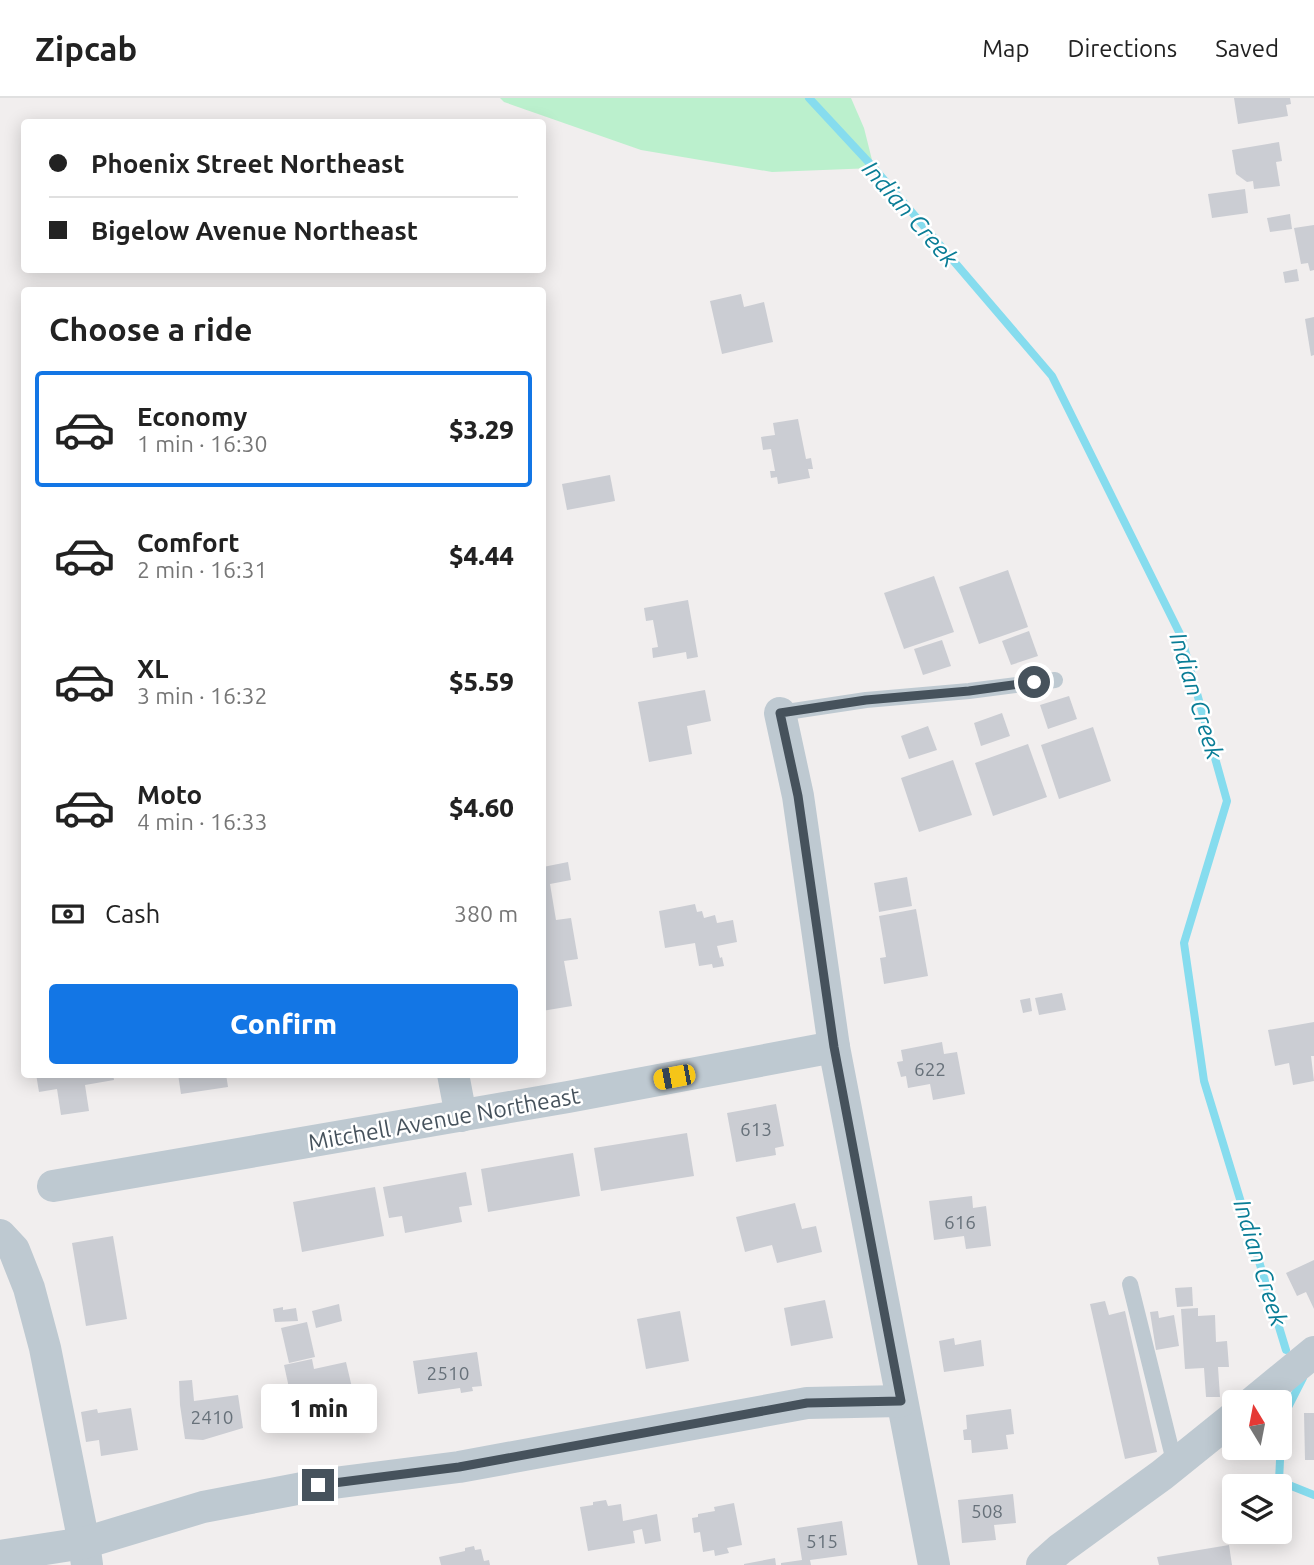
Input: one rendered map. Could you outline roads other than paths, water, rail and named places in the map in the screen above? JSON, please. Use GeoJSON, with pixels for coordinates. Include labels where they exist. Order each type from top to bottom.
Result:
{"type":"FeatureCollection","features":[{"type":"Feature","properties":{"kind":"street"},"geometry":{"type":"LineString","coordinates":[[780,713],[798,796],[834,1047],[934,1565]]}},
{"type":"Feature","properties":{"kind":"street","name":"Mitchell Avenue Northeast"},"geometry":{"type":"LineString","coordinates":[[53,1186],[568,1097],[834,1047]]}},
{"type":"Feature","properties":{"kind":"street"},"geometry":{"type":"LineString","coordinates":[[454,1078],[461,1116]]}},
{"type":"Feature","properties":{"kind":"street"},"geometry":{"type":"LineString","coordinates":[[0,1235],[14,1250],[29,1288],[45,1348],[86,1554]]}},
{"type":"Feature","properties":{"kind":"street"},"geometry":{"type":"LineString","coordinates":[[1268,1390],[1314,1352]]}},
{"type":"Feature","properties":{"kind":"street"},"geometry":{"type":"LineString","coordinates":[[0,1556],[86,1554],[203,1507],[318,1485],[459,1467],[807,1403],[901,1401]]}},
{"type":"Feature","properties":{"kind":"street"},"geometry":{"type":"LineString","coordinates":[[1042,1565],[1222,1427]]}},
{"type":"Feature","properties":{"kind":"lane"},"geometry":{"type":"LineString","coordinates":[[780,713],[866,700],[1055,680]]}},
{"type":"Feature","properties":{"kind":"lane"},"geometry":{"type":"LineString","coordinates":[[1130,1284],[1175,1465]]}},
{"type":"Feature","properties":{"kind":"waterway","name":"Indian Creek"},"geometry":{"type":"LineString","coordinates":[[809,98],[874,168],[1052,376],[1181,636],[1227,801],[1184,943],[1204,1081],[1286,1350]]}},
{"type":"Feature","properties":{"kind":"waterway","name":"Indian Creek"},"geometry":{"type":"LineString","coordinates":[[1303,1378],[1282,1419],[1279,1481],[1314,1495]]}}]}
